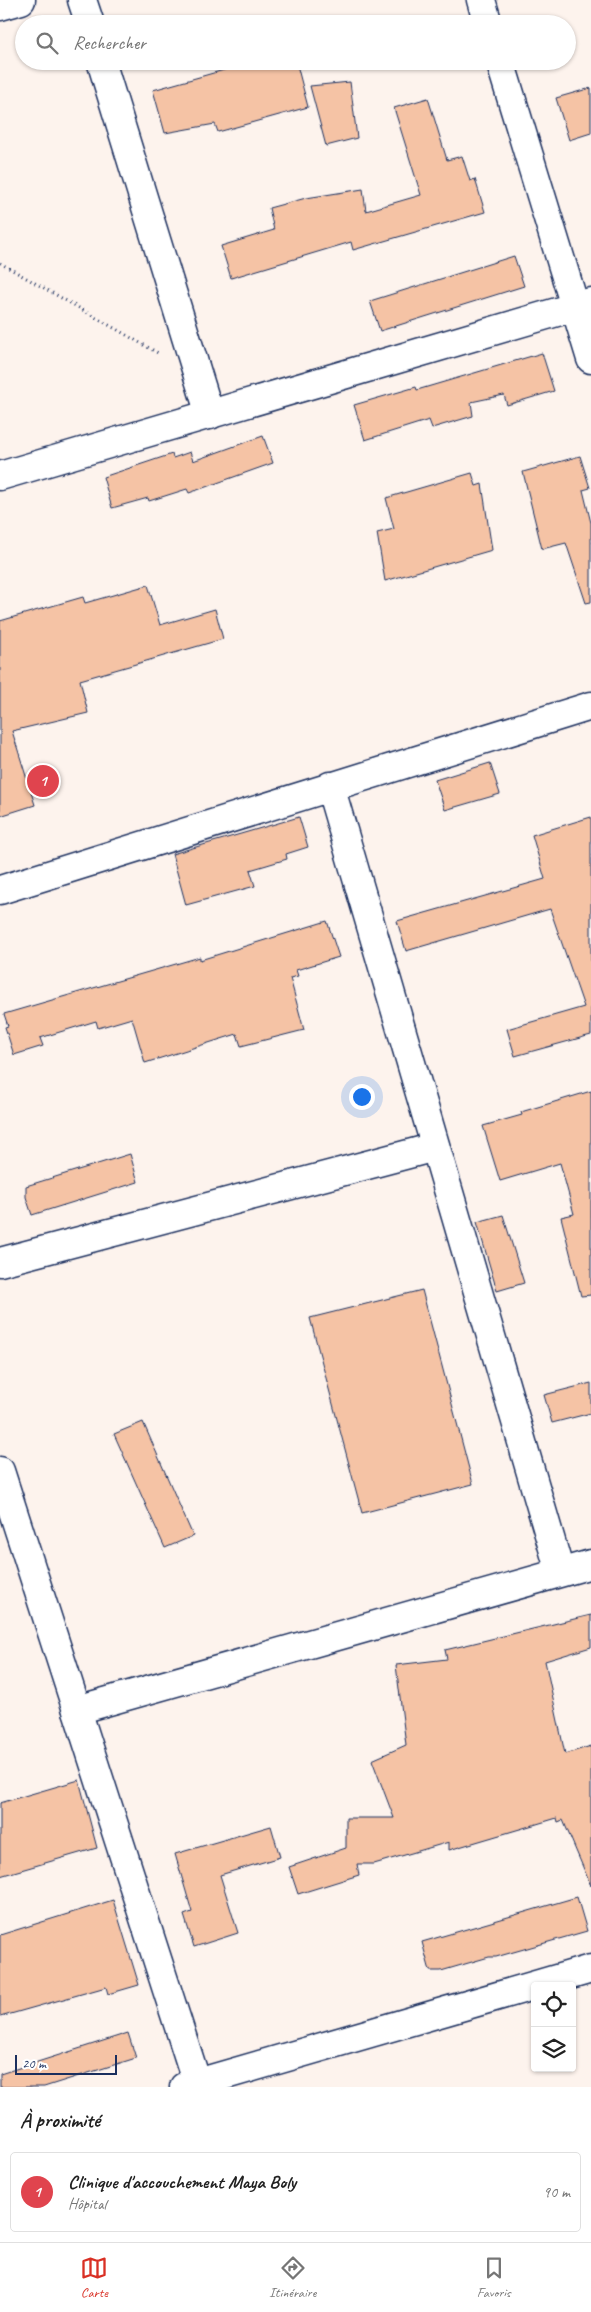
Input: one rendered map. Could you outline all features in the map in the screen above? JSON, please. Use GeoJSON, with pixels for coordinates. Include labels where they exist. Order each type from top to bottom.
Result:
{"type":"FeatureCollection","features":[{"type":"Feature","properties":{"kind":"street"},"geometry":{"type":"LineString","coordinates":[[0,6],[21,0]]}},
{"type":"Feature","properties":{"kind":"street"},"geometry":{"type":"LineString","coordinates":[[82,0],[87,15]]}},
{"type":"Feature","properties":{"kind":"street"},"geometry":{"type":"LineString","coordinates":[[481,0],[485,15]]}},
{"type":"Feature","properties":{"kind":"street"},"geometry":{"type":"LineString","coordinates":[[104,70],[210,415]]}},
{"type":"Feature","properties":{"kind":"street"},"geometry":{"type":"LineString","coordinates":[[503,70],[583,304],[591,359]]}},
{"type":"Feature","properties":{"kind":"street"},"geometry":{"type":"LineString","coordinates":[[0,476],[583,304]]}},
{"type":"Feature","properties":{"kind":"street"},"geometry":{"type":"LineString","coordinates":[[0,890],[591,706]]}},
{"type":"Feature","properties":{"kind":"street"},"geometry":{"type":"LineString","coordinates":[[330,786],[560,1572]]}},
{"type":"Feature","properties":{"kind":"street"},"geometry":{"type":"LineString","coordinates":[[0,1262],[435,1147]]}},
{"type":"Feature","properties":{"kind":"street"},"geometry":{"type":"LineString","coordinates":[[0,1471],[77,1710],[191,2085],[591,1969]]}},
{"type":"Feature","properties":{"kind":"street"},"geometry":{"type":"LineString","coordinates":[[77,1710],[591,1564]]}},
{"type":"Feature","properties":{"kind":"path"},"geometry":{"type":"LineString","coordinates":[[0,263],[198,375]]}},
{"type":"Feature","properties":{"kind":"building"},"geometry":{"type":"Polygon","coordinates":[[[224,70],[298,70],[308,107],[218,132],[215,124],[165,133],[153,90],[224,70]]]}},
{"type":"Feature","properties":{"kind":"building"},"geometry":{"type":"Polygon","coordinates":[[[350,82],[357,138],[326,146],[310,86],[350,82]]]}},
{"type":"Feature","properties":{"kind":"building"},"geometry":{"type":"Polygon","coordinates":[[[591,88],[591,133],[569,140],[556,98],[591,88]]]}},
{"type":"Feature","properties":{"kind":"building"},"geometry":{"type":"Polygon","coordinates":[[[428,98],[447,160],[462,156],[470,181],[475,179],[485,212],[353,250],[351,242],[231,278],[221,246],[274,230],[269,208],[306,198],[363,189],[366,211],[421,195],[394,108],[428,98]]]}},
{"type":"Feature","properties":{"kind":"building"},"geometry":{"type":"Polygon","coordinates":[[[514,256],[524,286],[380,331],[370,301],[514,256]]]}},
{"type":"Feature","properties":{"kind":"building"},"geometry":{"type":"Polygon","coordinates":[[[542,353],[554,391],[507,405],[504,395],[471,402],[473,416],[432,428],[429,420],[365,440],[354,405],[416,387],[417,390],[542,353]]]}},
{"type":"Feature","properties":{"kind":"building"},"geometry":{"type":"Polygon","coordinates":[[[263,436],[273,463],[189,493],[187,489],[149,501],[148,498],[112,508],[103,477],[172,454],[173,458],[190,452],[193,461],[263,436]]]}},
{"type":"Feature","properties":{"kind":"building"},"geometry":{"type":"Polygon","coordinates":[[[580,456],[590,488],[583,490],[591,523],[591,602],[586,603],[566,543],[542,549],[523,472],[580,456]]]}},
{"type":"Feature","properties":{"kind":"building"},"geometry":{"type":"Polygon","coordinates":[[[472,473],[476,486],[482,484],[492,550],[385,581],[377,533],[394,529],[386,498],[472,473]]]}},
{"type":"Feature","properties":{"kind":"building"},"geometry":{"type":"Polygon","coordinates":[[[148,585],[160,625],[215,609],[223,639],[80,680],[88,713],[12,731],[35,805],[0,816],[0,621],[83,597],[85,603],[148,585]]]}},
{"type":"Feature","properties":{"kind":"building"},"geometry":{"type":"Polygon","coordinates":[[[490,763],[500,794],[445,810],[435,780],[490,763]]]}},
{"type":"Feature","properties":{"kind":"building"},"geometry":{"type":"Polygon","coordinates":[[[299,817],[308,847],[286,854],[287,859],[250,870],[255,886],[186,905],[172,854],[299,817]]]}},
{"type":"Feature","properties":{"kind":"building"},"geometry":{"type":"Polygon","coordinates":[[[591,817],[591,1035],[515,1056],[507,1029],[584,1007],[550,909],[406,951],[397,921],[545,879],[532,835],[591,817]]]}},
{"type":"Feature","properties":{"kind":"building"},"geometry":{"type":"Polygon","coordinates":[[[327,921],[339,957],[296,970],[298,976],[290,978],[304,1030],[241,1046],[237,1034],[145,1063],[132,1018],[98,1028],[96,1021],[40,1038],[43,1046],[14,1055],[5,1027],[8,1026],[4,1014],[200,957],[200,960],[327,921]]]}},
{"type":"Feature","properties":{"kind":"building"},"geometry":{"type":"Polygon","coordinates":[[[591,1091],[591,1295],[581,1296],[561,1217],[574,1214],[560,1163],[500,1181],[483,1126],[522,1115],[521,1112],[591,1091]]]}},
{"type":"Feature","properties":{"kind":"building"},"geometry":{"type":"Polygon","coordinates":[[[130,1154],[138,1182],[32,1215],[26,1197],[26,1186],[130,1154]]]}},
{"type":"Feature","properties":{"kind":"building"},"geometry":{"type":"Polygon","coordinates":[[[503,1215],[524,1283],[497,1291],[477,1222],[503,1215]]]}},
{"type":"Feature","properties":{"kind":"building"},"geometry":{"type":"Polygon","coordinates":[[[422,1290],[473,1484],[362,1513],[310,1318],[422,1290]]]}},
{"type":"Feature","properties":{"kind":"building"},"geometry":{"type":"Polygon","coordinates":[[[591,1383],[591,1413],[552,1423],[544,1395],[591,1383]]]}},
{"type":"Feature","properties":{"kind":"building"},"geometry":{"type":"Polygon","coordinates":[[[143,1422],[193,1536],[165,1548],[114,1434],[143,1422]]]}},
{"type":"Feature","properties":{"kind":"building"},"geometry":{"type":"Polygon","coordinates":[[[591,1615],[591,1647],[545,1661],[565,1754],[591,1746],[591,1886],[563,1820],[558,1822],[557,1818],[449,1850],[449,1842],[374,1864],[357,1864],[359,1875],[298,1894],[289,1867],[346,1848],[346,1818],[394,1818],[372,1760],[406,1745],[396,1665],[447,1659],[445,1650],[591,1615]]]}},
{"type":"Feature","properties":{"kind":"building"},"geometry":{"type":"Polygon","coordinates":[[[79,1780],[97,1848],[0,1876],[0,1803],[79,1780]]]}},
{"type":"Feature","properties":{"kind":"building"},"geometry":{"type":"Polygon","coordinates":[[[271,1826],[280,1857],[220,1875],[238,1933],[194,1947],[184,1915],[192,1912],[175,1854],[271,1826]]]}},
{"type":"Feature","properties":{"kind":"building"},"geometry":{"type":"Polygon","coordinates":[[[577,1897],[587,1931],[496,1957],[489,1957],[441,1971],[430,1971],[422,1942],[577,1897]]]}},
{"type":"Feature","properties":{"kind":"building"},"geometry":{"type":"Polygon","coordinates":[[[113,1900],[139,1985],[108,1994],[106,1987],[0,2017],[0,1935],[113,1900]]]}},
{"type":"Feature","properties":{"kind":"building"},"geometry":{"type":"Polygon","coordinates":[[[128,2033],[136,2058],[44,2087],[0,2087],[0,2074],[128,2033]]]}},
{"type":"Feature","properties":{"kind":"place","name":"Clinique d'accouchement Maya Boly"},"geometry":{"type":"Point","coordinates":[43,781]}}]}
